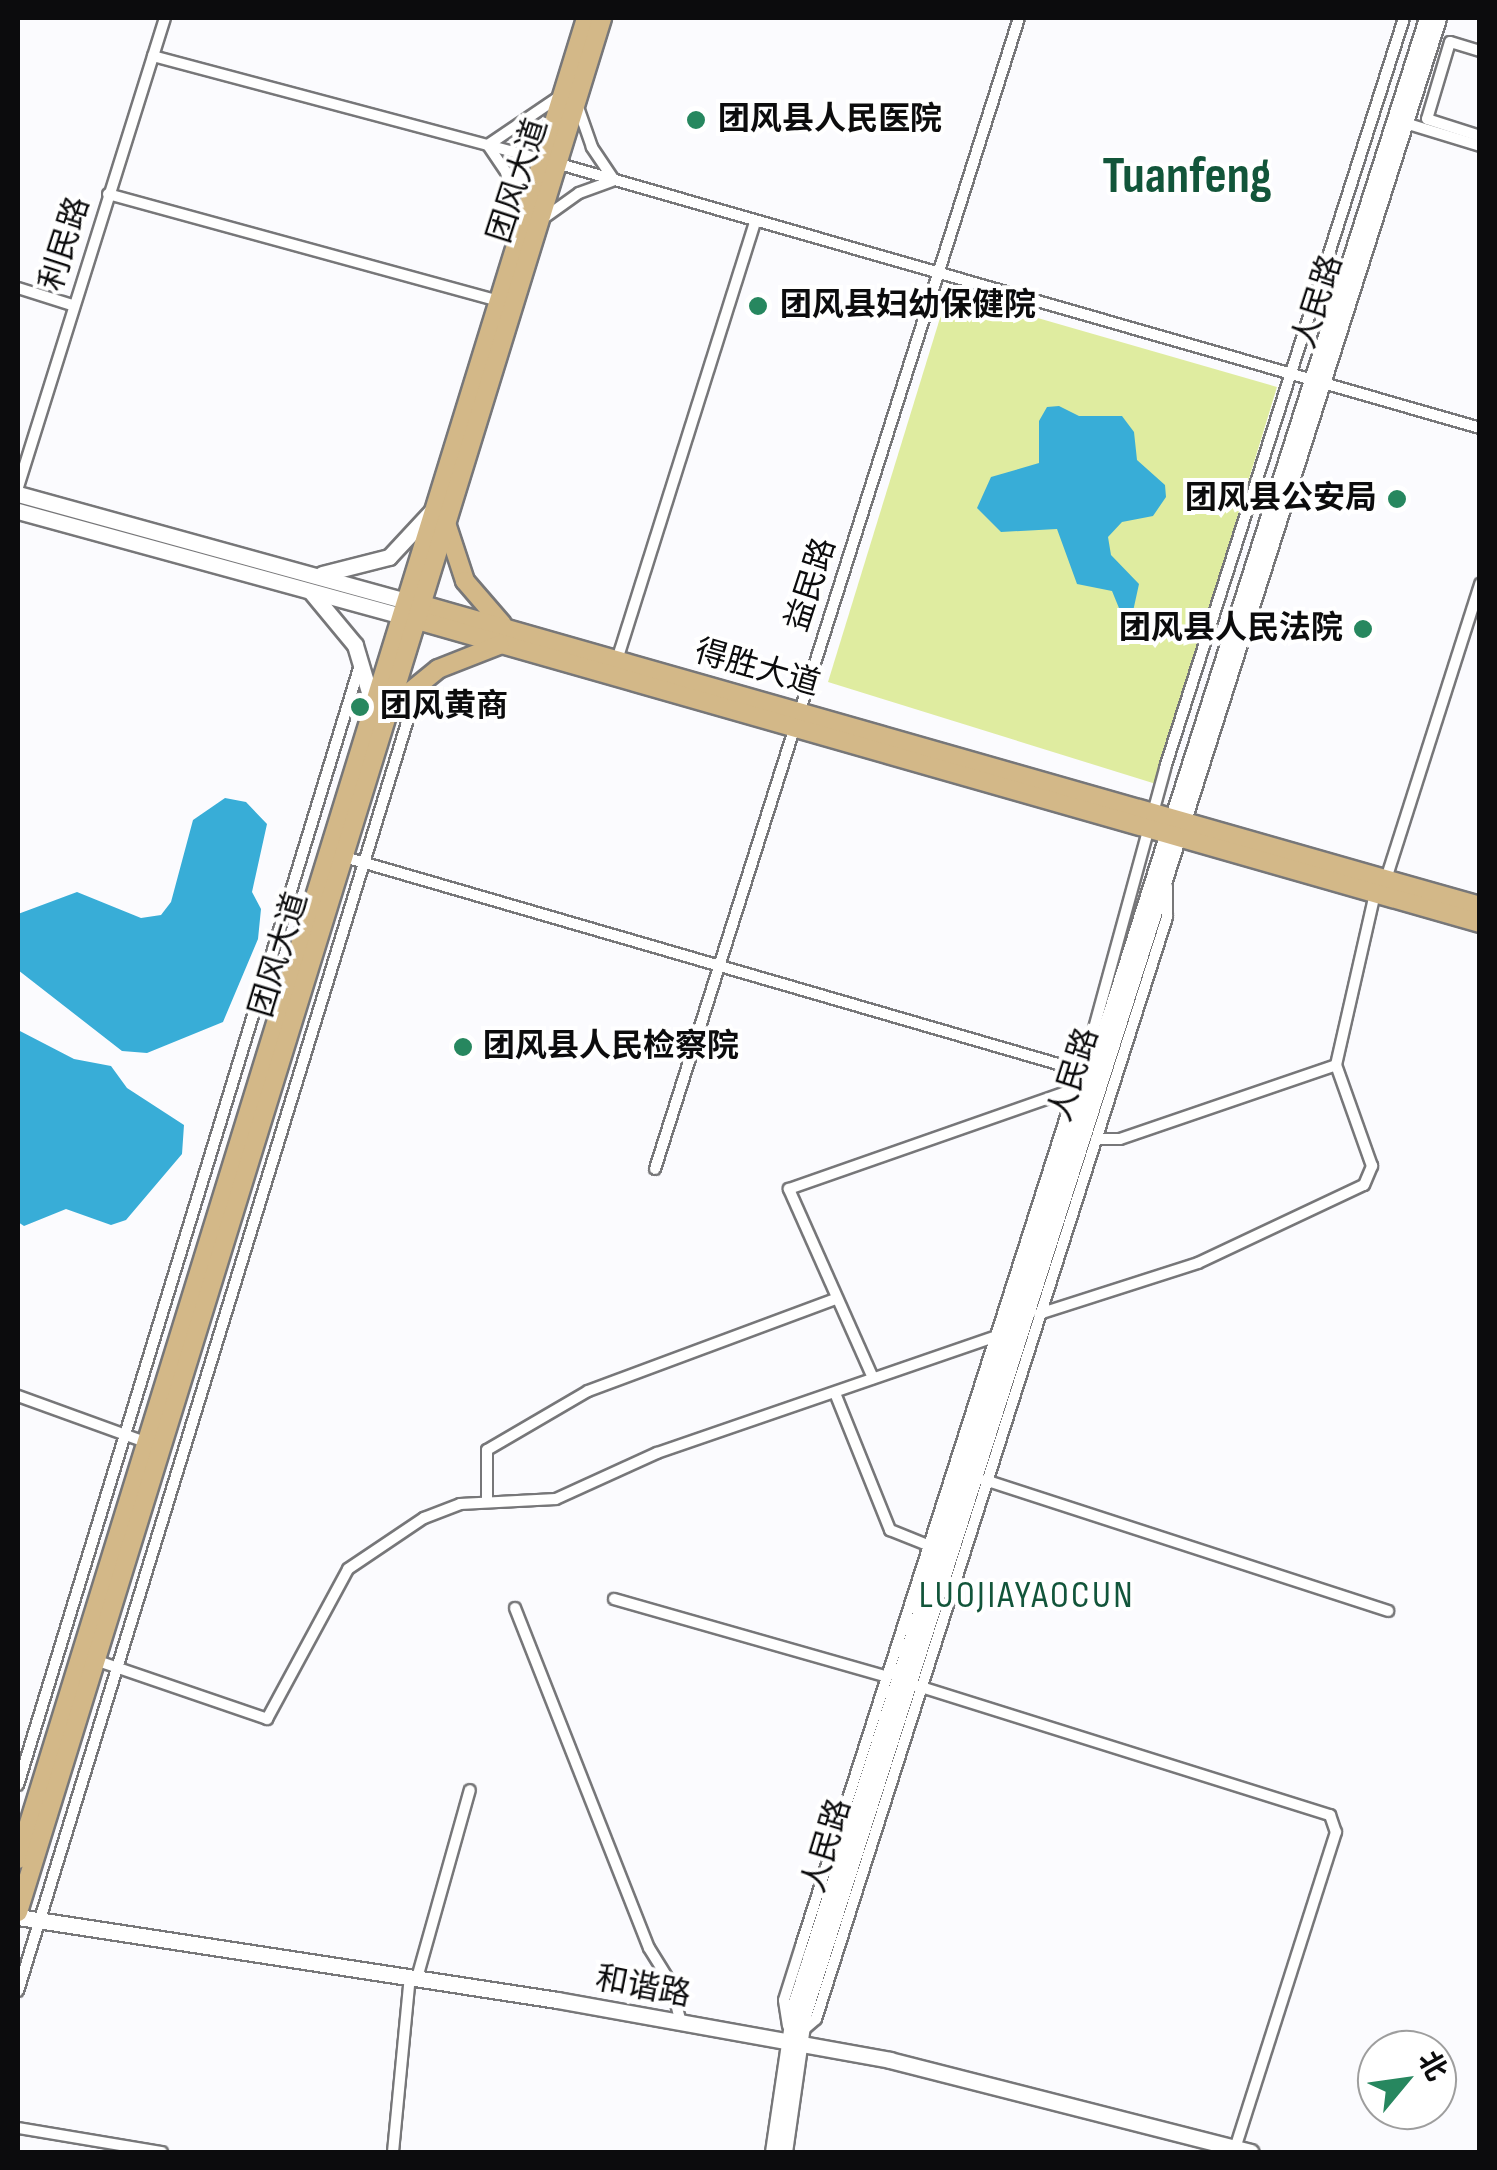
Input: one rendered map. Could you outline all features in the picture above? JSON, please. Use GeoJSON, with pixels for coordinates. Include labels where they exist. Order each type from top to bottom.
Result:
{"type":"FeatureCollection","features":[{"type":"Feature","properties":{"kind":"main road","name":"团风大道"},"geometry":{"type":"LineString","coordinates":[[569,97],[586,18]]}},
{"type":"Feature","properties":{"kind":"main road","name":"团风大道"},"geometry":{"type":"LineString","coordinates":[[18,1859],[548,162],[569,97],[602,18]]}},
{"type":"Feature","properties":{"kind":"main road","name":"团风大道"},"geometry":{"type":"LineString","coordinates":[[438,516],[496,300],[528,228]]}},
{"type":"Feature","properties":{"kind":"main road"},"geometry":{"type":"LineString","coordinates":[[379,708],[419,682],[506,637],[470,592],[438,516]]}},
{"type":"Feature","properties":{"kind":"main road","name":"得胜大道"},"geometry":{"type":"LineString","coordinates":[[409,609],[1381,886],[1480,922]]}},
{"type":"Feature","properties":{"kind":"main road","name":"得胜大道"},"geometry":{"type":"LineString","coordinates":[[506,637],[618,660],[796,719]]}},
{"type":"Feature","properties":{"kind":"main road","name":"团风大道"},"geometry":{"type":"LineString","coordinates":[[18,1914],[342,856],[379,708]]}},
{"type":"Feature","properties":{"kind":"main road","name":"得胜大道"},"geometry":{"type":"LineString","coordinates":[[1381,886],[1480,906]]}},
{"type":"Feature","properties":{"kind":"street","name":"利民路"},"geometry":{"type":"LineString","coordinates":[[18,486],[165,18]]}},
{"type":"Feature","properties":{"kind":"street","name":"益民路"},"geometry":{"type":"LineString","coordinates":[[655,1169],[1019,18]]}},
{"type":"Feature","properties":{"kind":"street"},"geometry":{"type":"LineString","coordinates":[[1168,826],[1290,376],[1404,18]]}},
{"type":"Feature","properties":{"kind":"street","name":"人民路"},"geometry":{"type":"LineString","coordinates":[[1317,383],[1426,18]]}},
{"type":"Feature","properties":{"kind":"street","name":"人民路"},"geometry":{"type":"LineString","coordinates":[[773,2152],[793,2038],[902,1682],[999,1336],[1438,18]]}},
{"type":"Feature","properties":{"kind":"street"},"geometry":{"type":"LineString","coordinates":[[1480,51],[1450,42],[1427,120],[1480,136]]}},
{"type":"Feature","properties":{"kind":"street"},"geometry":{"type":"LineString","coordinates":[[153,56],[614,180],[1480,428]]}},
{"type":"Feature","properties":{"kind":"street"},"geometry":{"type":"LineString","coordinates":[[488,145],[569,97],[592,147],[614,180]]}},
{"type":"Feature","properties":{"kind":"street"},"geometry":{"type":"LineString","coordinates":[[1405,124],[1480,146]]}},
{"type":"Feature","properties":{"kind":"street"},"geometry":{"type":"LineString","coordinates":[[488,145],[506,172],[528,228],[568,199],[614,180]]}},
{"type":"Feature","properties":{"kind":"street"},"geometry":{"type":"LineString","coordinates":[[108,194],[496,300]]}},
{"type":"Feature","properties":{"kind":"street"},"geometry":{"type":"LineString","coordinates":[[618,660],[755,221]]}},
{"type":"Feature","properties":{"kind":"street"},"geometry":{"type":"LineString","coordinates":[[18,288],[72,306]]}},
{"type":"Feature","properties":{"kind":"street","name":"得胜大道"},"geometry":{"type":"LineString","coordinates":[[18,494],[310,582]]}},
{"type":"Feature","properties":{"kind":"street","name":"得胜大道"},"geometry":{"type":"LineString","coordinates":[[18,510],[409,609]]}},
{"type":"Feature","properties":{"kind":"street"},"geometry":{"type":"LineString","coordinates":[[379,708],[362,660],[340,621],[310,582],[380,562],[438,516]]}},
{"type":"Feature","properties":{"kind":"street"},"geometry":{"type":"LineString","coordinates":[[1024,1319],[1198,1264],[1364,1185],[1372,1166],[1336,1066],[1381,886],[1480,584]]}},
{"type":"Feature","properties":{"kind":"street"},"geometry":{"type":"LineString","coordinates":[[18,1785],[362,660]]}},
{"type":"Feature","properties":{"kind":"street"},"geometry":{"type":"LineString","coordinates":[[18,1991],[419,682]]}},
{"type":"Feature","properties":{"kind":"street","name":"人民路"},"geometry":{"type":"LineString","coordinates":[[902,1682],[980,1478],[1024,1319],[1167,874],[1168,826]]}},
{"type":"Feature","properties":{"kind":"street"},"geometry":{"type":"LineString","coordinates":[[342,856],[1084,1079]]}},
{"type":"Feature","properties":{"kind":"street"},"geometry":{"type":"LineString","coordinates":[[1167,874],[1167,917],[1040,1314],[980,1478],[1388,1610]]}},
{"type":"Feature","properties":{"kind":"street"},"geometry":{"type":"LineString","coordinates":[[1096,1139],[1120,1139],[1336,1066]]}},
{"type":"Feature","properties":{"kind":"street"},"geometry":{"type":"LineString","coordinates":[[873,1378],[789,1189],[1084,1079]]}},
{"type":"Feature","properties":{"kind":"street"},"geometry":{"type":"LineString","coordinates":[[487,1502],[487,1450],[588,1390],[836,1299]]}},
{"type":"Feature","properties":{"kind":"street"},"geometry":{"type":"LineString","coordinates":[[95,1660],[266,1720],[348,1569],[424,1518],[487,1502],[556,1499],[658,1453],[999,1336]]}},
{"type":"Feature","properties":{"kind":"street"},"geometry":{"type":"LineString","coordinates":[[793,2038],[816,2019],[902,1682],[925,1544],[999,1336]]}},
{"type":"Feature","properties":{"kind":"street"},"geometry":{"type":"LineString","coordinates":[[835,1393],[890,1530],[925,1544]]}},
{"type":"Feature","properties":{"kind":"street"},"geometry":{"type":"LineString","coordinates":[[18,1396],[146,1442]]}},
{"type":"Feature","properties":{"kind":"street"},"geometry":{"type":"LineString","coordinates":[[614,1599],[902,1682],[1330,1815],[1336,1832],[1242,2151]]}},
{"type":"Feature","properties":{"kind":"street"},"geometry":{"type":"LineString","coordinates":[[514,1608],[649,1948],[670,1981],[681,2023]]}},
{"type":"Feature","properties":{"kind":"street"},"geometry":{"type":"LineString","coordinates":[[392,2152],[413,1978],[470,1790]]}},
{"type":"Feature","properties":{"kind":"street","name":"和谐路"},"geometry":{"type":"LineString","coordinates":[[18,1914],[793,2038],[1242,2151]]}},
{"type":"Feature","properties":{"kind":"street","name":"人民路"},"geometry":{"type":"LineString","coordinates":[[784,2152],[793,2038]]}},
{"type":"Feature","properties":{"kind":"street"},"geometry":{"type":"LineString","coordinates":[[18,2128],[162,2152]]}},
{"type":"Feature","properties":{"kind":"green space"},"geometry":{"type":"Polygon","coordinates":[[[948,292],[1277,387],[1156,784],[828,682],[948,292]]]}},
{"type":"Feature","properties":{"kind":"water"},"geometry":{"type":"Polygon","coordinates":[[[1059,406],[1079,416],[1122,416],[1134,432],[1137,460],[1165,485],[1166,497],[1153,516],[1122,522],[1108,537],[1111,555],[1139,584],[1132,616],[1121,613],[1112,591],[1077,584],[1057,529],[1001,532],[977,508],[991,477],[1039,463],[1039,421],[1047,407],[1059,406]]]}},
{"type":"Feature","properties":{"kind":"water"},"geometry":{"type":"Polygon","coordinates":[[[225,798],[246,802],[267,824],[252,892],[261,909],[258,939],[223,1022],[147,1053],[122,1051],[18,970],[18,914],[77,892],[141,918],[161,915],[171,902],[193,820],[225,798]]]}},
{"type":"Feature","properties":{"kind":"water"},"geometry":{"type":"Polygon","coordinates":[[[18,1030],[74,1059],[111,1066],[127,1088],[184,1125],[182,1154],[126,1220],[111,1225],[66,1209],[24,1226],[18,1222],[18,1030]]]}},
{"type":"Feature","properties":{"kind":"place","name":"团风县人民医院"},"geometry":{"type":"Point","coordinates":[696,120]}},
{"type":"Feature","properties":{"kind":"place","name":"团风县妇幼保健院"},"geometry":{"type":"Point","coordinates":[758,306]}},
{"type":"Feature","properties":{"kind":"place","name":"团风县公安局"},"geometry":{"type":"Point","coordinates":[1397,499]}},
{"type":"Feature","properties":{"kind":"place","name":"团风县人民法院"},"geometry":{"type":"Point","coordinates":[1363,629]}},
{"type":"Feature","properties":{"kind":"place","name":"团风黄商"},"geometry":{"type":"Point","coordinates":[360,707]}},
{"type":"Feature","properties":{"kind":"place","name":"团风县人民检察院"},"geometry":{"type":"Point","coordinates":[463,1047]}},
{"type":"Feature","properties":{"kind":"district","name":"Tuanfeng"},"geometry":{"type":"Point","coordinates":[1187,177]}},
{"type":"Feature","properties":{"kind":"district","name":"LUOJIAYAOCUN"},"geometry":{"type":"Point","coordinates":[1027,1596]}}]}
